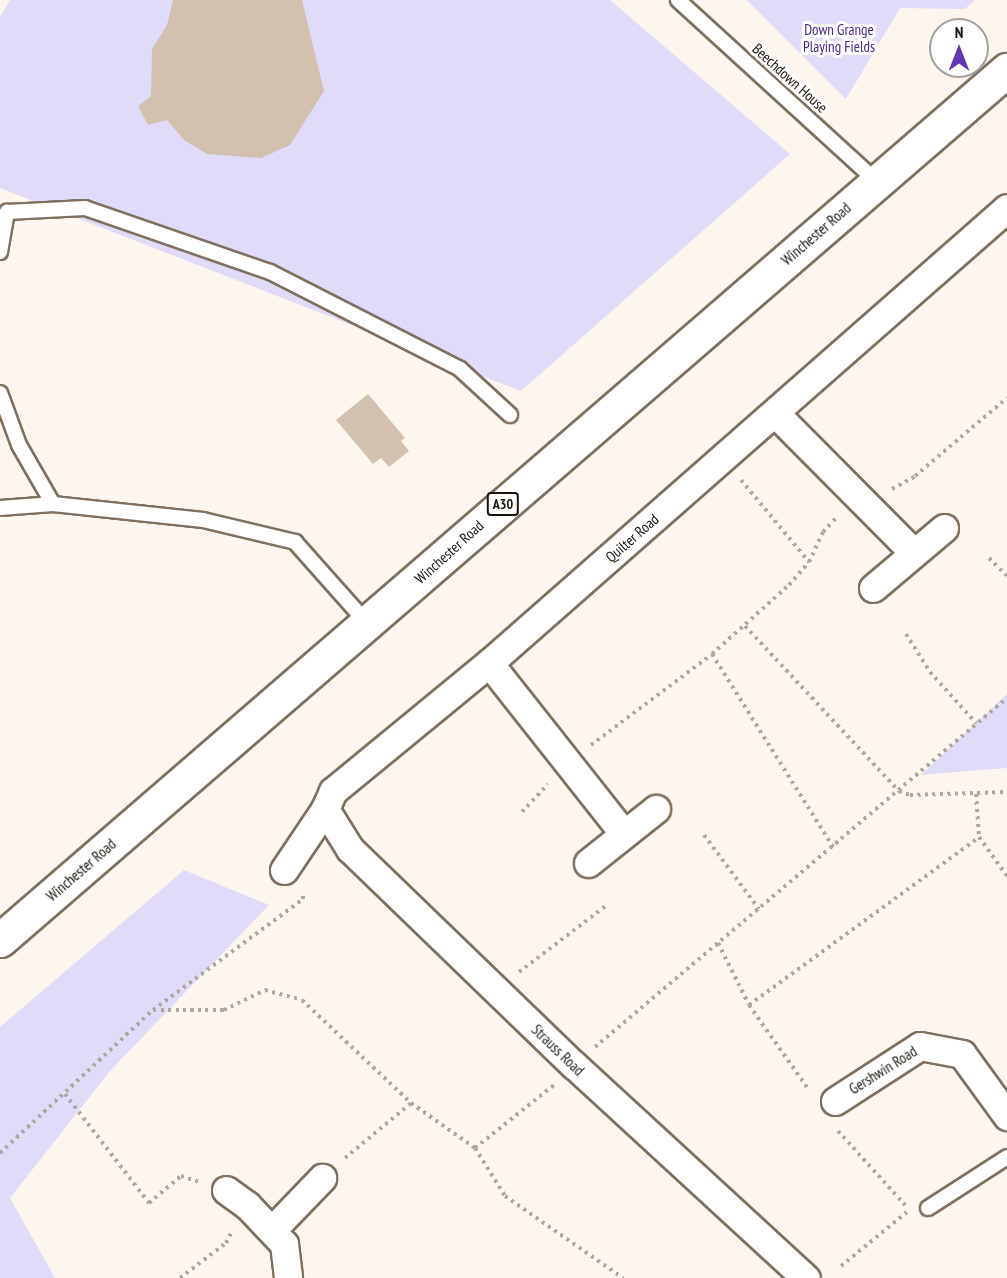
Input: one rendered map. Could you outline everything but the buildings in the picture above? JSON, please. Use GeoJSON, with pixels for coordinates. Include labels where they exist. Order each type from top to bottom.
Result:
{"type":"FeatureCollection","features":[{"type":"Feature","properties":{"kind":"main road","name":"Winchester Road"},"geometry":{"type":"LineString","coordinates":[[0,940],[1007,70]]}},
{"type":"Feature","properties":{"kind":"street","name":"Quilter Road"},"geometry":{"type":"LineString","coordinates":[[284,870],[325,809],[333,791],[489,663],[1007,208]]}},
{"type":"Feature","properties":{"kind":"street"},"geometry":{"type":"LineString","coordinates":[[775,413],[914,553]]}},
{"type":"Feature","properties":{"kind":"street"},"geometry":{"type":"LineString","coordinates":[[873,588],[944,528]]}},
{"type":"Feature","properties":{"kind":"street"},"geometry":{"type":"LineString","coordinates":[[489,663],[624,834]]}},
{"type":"Feature","properties":{"kind":"street","name":"Strauss Road"},"geometry":{"type":"LineString","coordinates":[[325,809],[350,849],[574,1065],[806,1278]]}},
{"type":"Feature","properties":{"kind":"street"},"geometry":{"type":"LineString","coordinates":[[588,863],[656,809]]}},
{"type":"Feature","properties":{"kind":"street","name":"Gershwin Road"},"geometry":{"type":"LineString","coordinates":[[826,1106],[920,1046],[962,1054],[1007,1116]]}},
{"type":"Feature","properties":{"kind":"street"},"geometry":{"type":"LineString","coordinates":[[273,1229],[322,1178]]}},
{"type":"Feature","properties":{"kind":"street"},"geometry":{"type":"LineString","coordinates":[[236,1197],[273,1229],[284,1244],[288,1278]]}},
{"type":"Feature","properties":{"kind":"lane","name":"Beechdown House"},"geometry":{"type":"LineString","coordinates":[[678,0],[877,182]]}},
{"type":"Feature","properties":{"kind":"lane"},"geometry":{"type":"LineString","coordinates":[[0,252],[7,212],[85,208],[270,272],[460,369],[510,416]]}},
{"type":"Feature","properties":{"kind":"lane"},"geometry":{"type":"LineString","coordinates":[[0,393],[19,445],[53,504]]}},
{"type":"Feature","properties":{"kind":"lane"},"geometry":{"type":"LineString","coordinates":[[0,508],[53,504],[203,520],[295,542],[368,624]]}},
{"type":"Feature","properties":{"kind":"lane"},"geometry":{"type":"LineString","coordinates":[[928,1208],[1007,1157]]}},
{"type":"Feature","properties":{"kind":"path"},"geometry":{"type":"LineString","coordinates":[[522,812],[569,762],[712,654],[745,626],[809,562],[823,532],[846,506],[863,501],[915,476],[1006,400]]}},
{"type":"Feature","properties":{"kind":"path"},"geometry":{"type":"LineString","coordinates":[[739,477],[809,562]]}},
{"type":"Feature","properties":{"kind":"path"},"geometry":{"type":"LineString","coordinates":[[989,558],[1007,576]]}},
{"type":"Feature","properties":{"kind":"path"},"geometry":{"type":"LineString","coordinates":[[745,626],[899,791],[910,795],[1007,792]]}},
{"type":"Feature","properties":{"kind":"path"},"geometry":{"type":"LineString","coordinates":[[906,634],[930,672],[976,723]]}},
{"type":"Feature","properties":{"kind":"path"},"geometry":{"type":"LineString","coordinates":[[712,654],[832,847]]}},
{"type":"Feature","properties":{"kind":"path"},"geometry":{"type":"LineString","coordinates":[[590,1051],[1007,698]]}},
{"type":"Feature","properties":{"kind":"path"},"geometry":{"type":"LineString","coordinates":[[976,794],[979,837],[1007,876]]}},
{"type":"Feature","properties":{"kind":"path"},"geometry":{"type":"LineString","coordinates":[[704,835],[759,909]]}},
{"type":"Feature","properties":{"kind":"path"},"geometry":{"type":"LineString","coordinates":[[749,1005],[979,837]]}},
{"type":"Feature","properties":{"kind":"path"},"geometry":{"type":"LineString","coordinates":[[0,1154],[153,1010],[303,899],[304,889]]}},
{"type":"Feature","properties":{"kind":"path"},"geometry":{"type":"LineString","coordinates":[[514,976],[607,906]]}},
{"type":"Feature","properties":{"kind":"path"},"geometry":{"type":"LineString","coordinates":[[718,944],[749,1005],[826,1106],[910,1210],[841,1266]]}},
{"type":"Feature","properties":{"kind":"path"},"geometry":{"type":"LineString","coordinates":[[153,1010],[224,1010],[265,990],[302,1000],[411,1103],[475,1148],[505,1196],[623,1278]]}},
{"type":"Feature","properties":{"kind":"path"},"geometry":{"type":"LineString","coordinates":[[475,1148],[555,1084]]}},
{"type":"Feature","properties":{"kind":"path"},"geometry":{"type":"LineString","coordinates":[[65,1094],[149,1203],[182,1176],[236,1197],[226,1243],[180,1278]]}},
{"type":"Feature","properties":{"kind":"path"},"geometry":{"type":"LineString","coordinates":[[322,1178],[411,1103]]}},
{"type":"Feature","properties":{"kind":"green space"},"geometry":{"type":"Polygon","coordinates":[[[10,0],[610,0],[790,154],[521,391],[0,188],[0,17],[10,0]]]}},
{"type":"Feature","properties":{"kind":"green space","name":"Down Grange Playing Fields"},"geometry":{"type":"Polygon","coordinates":[[[747,0],[975,0],[965,9],[900,8],[846,99],[747,0]]]}},
{"type":"Feature","properties":{"kind":"green space"},"geometry":{"type":"Polygon","coordinates":[[[1007,694],[1007,768],[921,775],[976,723],[1007,694]]]}},
{"type":"Feature","properties":{"kind":"green space"},"geometry":{"type":"Polygon","coordinates":[[[184,870],[269,905],[110,1071],[10,1198],[55,1278],[0,1278],[0,1027],[184,870]]]}}]}
